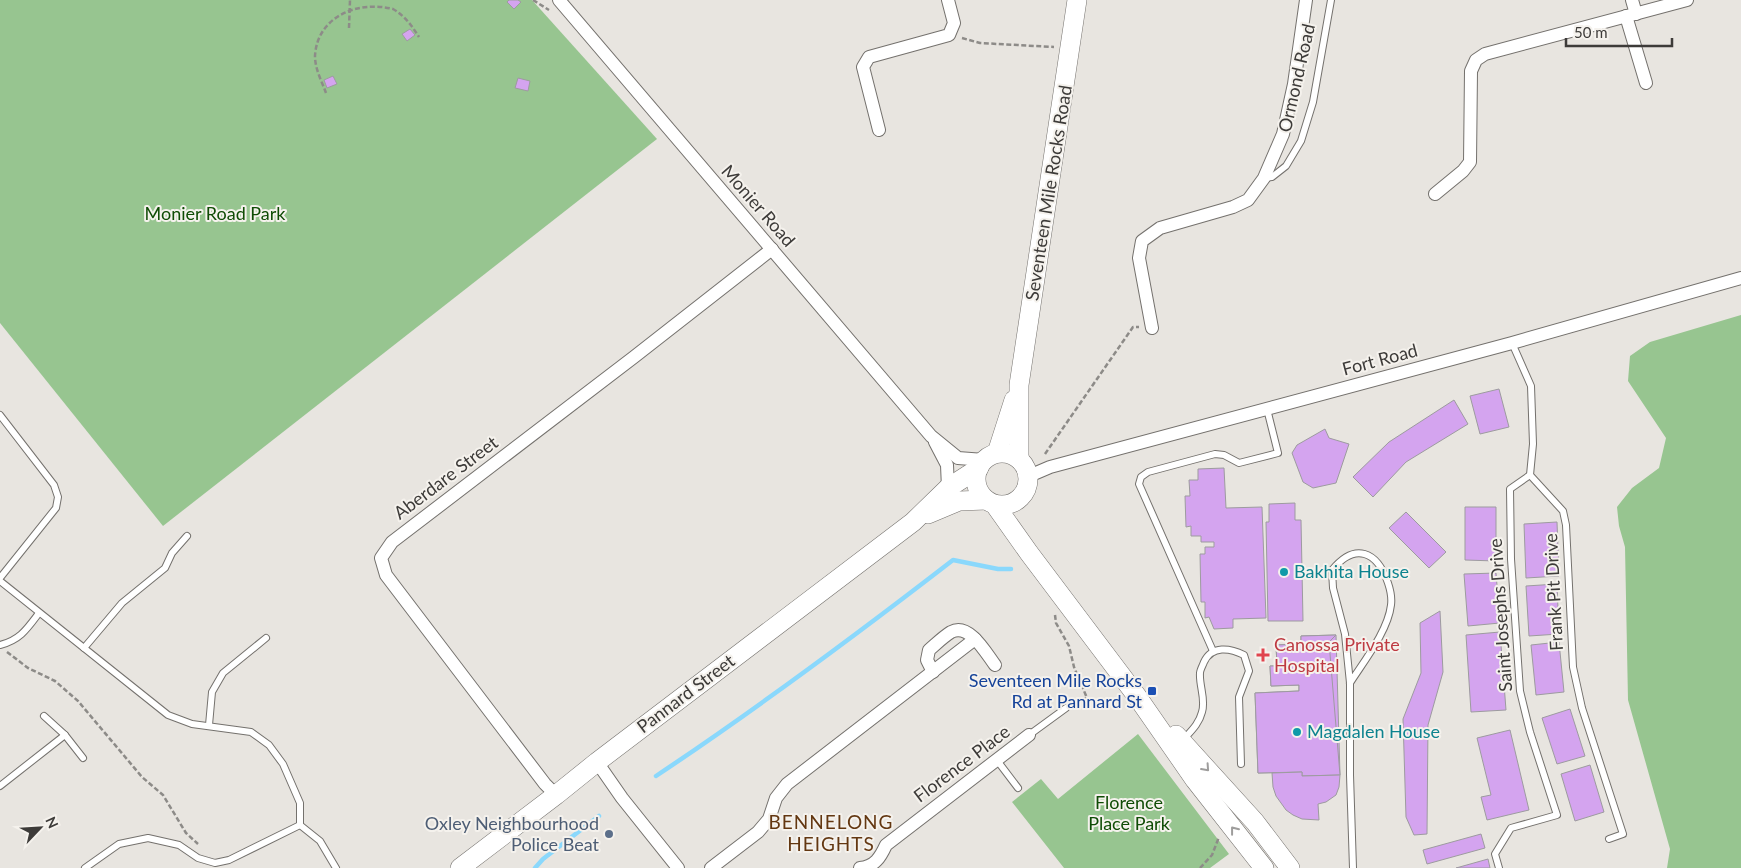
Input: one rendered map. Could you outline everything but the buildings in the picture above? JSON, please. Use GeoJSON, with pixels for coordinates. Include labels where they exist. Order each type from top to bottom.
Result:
{"type":"FeatureCollection","features":[{"type":"Feature","properties":{"kind":"main road","name":"Seventeen Mile Rocks Road"},"geometry":{"type":"LineString","coordinates":[[1019,459],[1019,385],[1078,0]]}},
{"type":"Feature","properties":{"kind":"main road","name":"Seventeen Mile Rocks Road"},"geometry":{"type":"LineString","coordinates":[[987,460],[1019,385]]}},
{"type":"Feature","properties":{"kind":"main road"},"geometry":{"type":"LineString","coordinates":[[991,502],[1009,505],[1020,499],[1027,489],[1029,476],[1024,464],[1019,459],[1006,453],[987,460],[976,477],[977,488],[991,502],[1136,695],[1196,780],[1264,868]]}},
{"type":"Feature","properties":{"kind":"main road","name":"Pannard Street"},"geometry":{"type":"LineString","coordinates":[[460,868],[556,796],[596,762],[913,522],[948,488],[987,460]]}},
{"type":"Feature","properties":{"kind":"main road","name":"Pannard Street"},"geometry":{"type":"LineString","coordinates":[[913,522],[959,500],[991,502]]}},
{"type":"Feature","properties":{"kind":"main road"},"geometry":{"type":"LineString","coordinates":[[1015,502],[1029,553]]}},
{"type":"Feature","properties":{"kind":"main road"},"geometry":{"type":"LineString","coordinates":[[1136,695],[1182,741],[1255,822],[1290,868]]}},
{"type":"Feature","properties":{"kind":"street","name":"Monier Road"},"geometry":{"type":"LineString","coordinates":[[559,0],[931,436],[958,458],[987,460]]}},
{"type":"Feature","properties":{"kind":"street"},"geometry":{"type":"LineString","coordinates":[[879,130],[863,68],[869,57],[949,35],[954,23],[948,0]]}},
{"type":"Feature","properties":{"kind":"street","name":"Ormond Road"},"geometry":{"type":"LineString","coordinates":[[1152,328],[1139,258],[1142,241],[1160,228],[1232,207],[1248,200],[1264,178],[1283,134],[1294,84],[1306,0]]}},
{"type":"Feature","properties":{"kind":"street"},"geometry":{"type":"LineString","coordinates":[[1632,0],[1631,15],[1646,84]]}},
{"type":"Feature","properties":{"kind":"street"},"geometry":{"type":"LineString","coordinates":[[1435,194],[1463,171],[1470,162],[1471,71],[1476,60],[1485,54],[1687,0]]}},
{"type":"Feature","properties":{"kind":"street","name":"Aberdare Street"},"geometry":{"type":"LineString","coordinates":[[556,796],[386,575],[381,558],[392,542],[772,249]]}},
{"type":"Feature","properties":{"kind":"street","name":"Fort Road"},"geometry":{"type":"LineString","coordinates":[[1029,476],[1050,467],[1512,343],[1741,278]]}},
{"type":"Feature","properties":{"kind":"street","name":"Monier Road"},"geometry":{"type":"LineString","coordinates":[[931,436],[947,464],[948,488]]}},
{"type":"Feature","properties":{"kind":"street"},"geometry":{"type":"LineString","coordinates":[[933,672],[927,660],[928,650],[951,632],[959,630],[966,632],[975,639],[995,666]]}},
{"type":"Feature","properties":{"kind":"street"},"geometry":{"type":"LineString","coordinates":[[711,868],[758,832],[769,820],[776,798],[788,784],[975,639]]}},
{"type":"Feature","properties":{"kind":"street","name":"Florence Place"},"geometry":{"type":"LineString","coordinates":[[860,868],[877,866],[886,845],[1029,735]]}},
{"type":"Feature","properties":{"kind":"street"},"geometry":{"type":"LineString","coordinates":[[596,762],[678,868]]}},
{"type":"Feature","properties":{"kind":"lane","name":"Ormond Road"},"geometry":{"type":"LineString","coordinates":[[1264,178],[1272,177],[1286,166],[1301,141],[1313,102],[1331,0]]}},
{"type":"Feature","properties":{"kind":"lane"},"geometry":{"type":"LineString","coordinates":[[1512,343],[1531,386],[1533,444],[1530,475]]}},
{"type":"Feature","properties":{"kind":"lane"},"geometry":{"type":"LineString","coordinates":[[1213,651],[1139,484],[1141,477],[1148,472],[1214,454],[1224,456],[1239,463],[1278,453],[1266,409]]}},
{"type":"Feature","properties":{"kind":"lane"},"geometry":{"type":"LineString","coordinates":[[0,414],[54,485],[58,497],[56,508],[0,579],[39,613],[168,715],[192,724],[251,732],[269,745],[283,764],[300,803],[300,825],[320,842],[336,868]]}},
{"type":"Feature","properties":{"kind":"lane","name":"Frank Pit Drive"},"geometry":{"type":"LineString","coordinates":[[1530,475],[1563,511],[1573,667],[1582,708],[1623,834],[1609,839]]}},
{"type":"Feature","properties":{"kind":"lane","name":"Saint Josephs Drive"},"geometry":{"type":"LineString","coordinates":[[1499,868],[1495,854],[1511,828],[1557,814],[1530,732],[1519,681],[1510,559],[1510,489],[1530,475]]}},
{"type":"Feature","properties":{"kind":"lane"},"geometry":{"type":"LineString","coordinates":[[84,648],[122,603],[165,568],[172,553],[187,536]]}},
{"type":"Feature","properties":{"kind":"lane"},"geometry":{"type":"LineString","coordinates":[[1350,683],[1380,635],[1388,618],[1392,603],[1390,589],[1384,573],[1377,562],[1366,554],[1353,553],[1342,558],[1332,570],[1333,588],[1345,634],[1350,683],[1353,868]]}},
{"type":"Feature","properties":{"kind":"lane"},"geometry":{"type":"LineString","coordinates":[[0,646],[21,636],[39,613]]}},
{"type":"Feature","properties":{"kind":"lane"},"geometry":{"type":"LineString","coordinates":[[209,725],[212,692],[223,673],[266,638]]}},
{"type":"Feature","properties":{"kind":"lane"},"geometry":{"type":"LineString","coordinates":[[1182,741],[1196,726],[1203,711],[1200,672],[1205,659],[1213,651],[1222,649],[1234,650],[1244,656],[1249,671],[1240,696],[1241,764]]}},
{"type":"Feature","properties":{"kind":"lane","name":"Florence Place"},"geometry":{"type":"LineString","coordinates":[[1029,735],[1066,708]]}},
{"type":"Feature","properties":{"kind":"lane"},"geometry":{"type":"LineString","coordinates":[[44,716],[65,735],[83,758]]}},
{"type":"Feature","properties":{"kind":"lane"},"geometry":{"type":"LineString","coordinates":[[0,786],[65,735]]}},
{"type":"Feature","properties":{"kind":"lane"},"geometry":{"type":"LineString","coordinates":[[996,759],[1018,788]]}},
{"type":"Feature","properties":{"kind":"lane"},"geometry":{"type":"LineString","coordinates":[[85,868],[119,844],[148,838],[179,845],[198,858],[215,863],[229,860],[300,825]]}},
{"type":"Feature","properties":{"kind":"path"},"geometry":{"type":"LineString","coordinates":[[349,28],[350,0]]}},
{"type":"Feature","properties":{"kind":"path"},"geometry":{"type":"LineString","coordinates":[[359,4],[379,4],[391,8],[402,15],[419,37]]}},
{"type":"Feature","properties":{"kind":"path"},"geometry":{"type":"LineString","coordinates":[[326,93],[319,76],[315,58],[318,40],[323,28],[341,10]]}},
{"type":"Feature","properties":{"kind":"path"},"geometry":{"type":"LineString","coordinates":[[949,35],[980,43],[1071,48]]}},
{"type":"Feature","properties":{"kind":"path"},"geometry":{"type":"LineString","coordinates":[[1045,454],[1133,327],[1152,328]]}},
{"type":"Feature","properties":{"kind":"path"},"geometry":{"type":"LineString","coordinates":[[1055,611],[1056,623],[1069,646],[1074,667],[1087,698],[1066,708]]}},
{"type":"Feature","properties":{"kind":"path"},"geometry":{"type":"LineString","coordinates":[[0,646],[14,659],[28,668],[55,681],[78,701],[142,776],[163,796],[186,833],[199,845]]}},
{"type":"Feature","properties":{"kind":"path"},"geometry":{"type":"LineString","coordinates":[[1200,868],[1212,854],[1220,833]]}},
{"type":"Feature","properties":{"kind":"green space","name":"Monier Road Park"},"geometry":{"type":"Polygon","coordinates":[[[0,0],[532,0],[657,139],[163,526],[0,323],[0,0]]]}},
{"type":"Feature","properties":{"kind":"green space"},"geometry":{"type":"Polygon","coordinates":[[[1741,315],[1741,868],[1667,868],[1670,849],[1628,700],[1625,547],[1619,526],[1617,507],[1632,488],[1659,468],[1666,438],[1628,381],[1630,356],[1650,342],[1741,315]]]}},
{"type":"Feature","properties":{"kind":"green space","name":"Florence Place Park"},"geometry":{"type":"Polygon","coordinates":[[[1138,734],[1229,854],[1210,868],[1064,868],[1012,802],[1041,779],[1058,799],[1138,734]]]}},
{"type":"Feature","properties":{"kind":"waterway"},"geometry":{"type":"LineString","coordinates":[[656,776],[806,671],[953,560],[998,569],[1011,569]]}},
{"type":"Feature","properties":{"kind":"waterway"},"geometry":{"type":"LineString","coordinates":[[535,868],[543,859],[599,816]]}},
{"type":"Feature","properties":{"kind":"place","name":"Bakhita House"},"geometry":{"type":"Point","coordinates":[1284,572]}},
{"type":"Feature","properties":{"kind":"place","name":"Canossa Private Hospital"},"geometry":{"type":"Point","coordinates":[1263,655]}},
{"type":"Feature","properties":{"kind":"place","name":"Seventeen Mile Rocks Rd at Pannard St"},"geometry":{"type":"Point","coordinates":[1152,691]}},
{"type":"Feature","properties":{"kind":"place","name":"Magdalen House"},"geometry":{"type":"Point","coordinates":[1297,732]}},
{"type":"Feature","properties":{"kind":"place","name":"Oxley Neighbourhood Police Beat"},"geometry":{"type":"Point","coordinates":[609,834]}},
{"type":"Feature","properties":{"kind":"district","name":"BENNELONG HEIGHTS"},"geometry":{"type":"Point","coordinates":[831,833]}}]}
